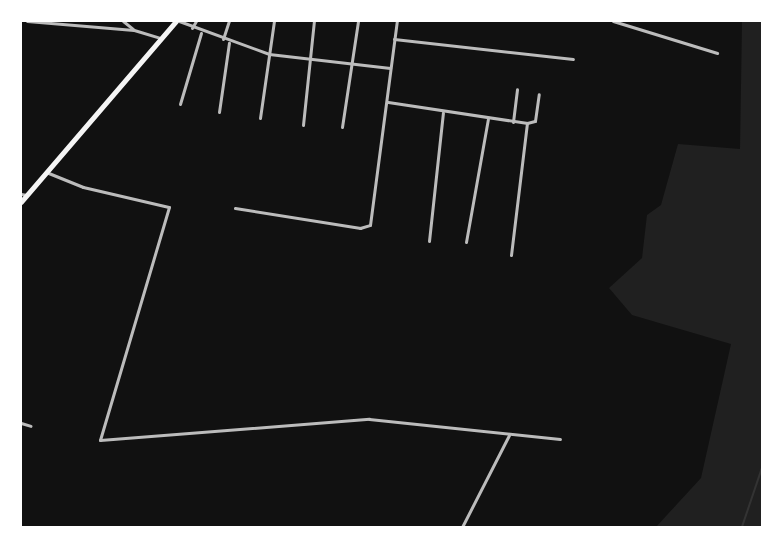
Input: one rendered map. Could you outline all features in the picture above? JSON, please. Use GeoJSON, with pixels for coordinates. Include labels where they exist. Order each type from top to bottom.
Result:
{"type":"FeatureCollection","features":[{"type":"Feature","properties":{"kind":"main road"},"geometry":{"type":"LineString","coordinates":[[21,202],[24,195],[178,21]]}},
{"type":"Feature","properties":{"kind":"street"},"geometry":{"type":"LineString","coordinates":[[27,21],[134,30],[161,38]]}},
{"type":"Feature","properties":{"kind":"street"},"geometry":{"type":"LineString","coordinates":[[123,21],[134,30]]}},
{"type":"Feature","properties":{"kind":"street"},"geometry":{"type":"LineString","coordinates":[[178,21],[201,33],[223,39],[229,44],[269,54],[390,68]]}},
{"type":"Feature","properties":{"kind":"street"},"geometry":{"type":"LineString","coordinates":[[192,28],[196,21]]}},
{"type":"Feature","properties":{"kind":"street"},"geometry":{"type":"LineString","coordinates":[[223,39],[229,21]]}},
{"type":"Feature","properties":{"kind":"street"},"geometry":{"type":"LineString","coordinates":[[260,118],[274,21]]}},
{"type":"Feature","properties":{"kind":"street"},"geometry":{"type":"LineString","coordinates":[[303,125],[314,21]]}},
{"type":"Feature","properties":{"kind":"street"},"geometry":{"type":"LineString","coordinates":[[342,127],[358,21]]}},
{"type":"Feature","properties":{"kind":"street"},"geometry":{"type":"LineString","coordinates":[[235,207],[360,228],[370,225],[397,21]]}},
{"type":"Feature","properties":{"kind":"street"},"geometry":{"type":"LineString","coordinates":[[613,21],[717,53]]}},
{"type":"Feature","properties":{"kind":"street"},"geometry":{"type":"LineString","coordinates":[[180,104],[201,33]]}},
{"type":"Feature","properties":{"kind":"street"},"geometry":{"type":"LineString","coordinates":[[394,39],[573,59]]}},
{"type":"Feature","properties":{"kind":"street"},"geometry":{"type":"LineString","coordinates":[[219,112],[229,44]]}},
{"type":"Feature","properties":{"kind":"street"},"geometry":{"type":"LineString","coordinates":[[513,122],[517,88]]}},
{"type":"Feature","properties":{"kind":"street"},"geometry":{"type":"LineString","coordinates":[[388,102],[443,113],[527,123],[535,121],[538,94]]}},
{"type":"Feature","properties":{"kind":"street"},"geometry":{"type":"LineString","coordinates":[[429,241],[443,113]]}},
{"type":"Feature","properties":{"kind":"street"},"geometry":{"type":"LineString","coordinates":[[466,242],[488,119]]}},
{"type":"Feature","properties":{"kind":"street"},"geometry":{"type":"LineString","coordinates":[[511,255],[527,123]]}},
{"type":"Feature","properties":{"kind":"street"},"geometry":{"type":"LineString","coordinates":[[46,172],[83,187],[169,207],[100,440],[369,419],[560,439]]}},
{"type":"Feature","properties":{"kind":"street"},"geometry":{"type":"LineString","coordinates":[[21,423],[31,426]]}},
{"type":"Feature","properties":{"kind":"street"},"geometry":{"type":"LineString","coordinates":[[462,527],[509,435]]}},
{"type":"Feature","properties":{"kind":"shaded area"},"geometry":{"type":"Polygon","coordinates":[[[762,21],[762,527],[656,527],[701,478],[731,344],[632,315],[609,288],[642,258],[647,215],[661,205],[678,144],[740,149],[742,22],[762,21]]]}},
{"type":"Feature","properties":{"kind":"waterway"},"geometry":{"type":"LineString","coordinates":[[742,527],[762,468]]}}]}
